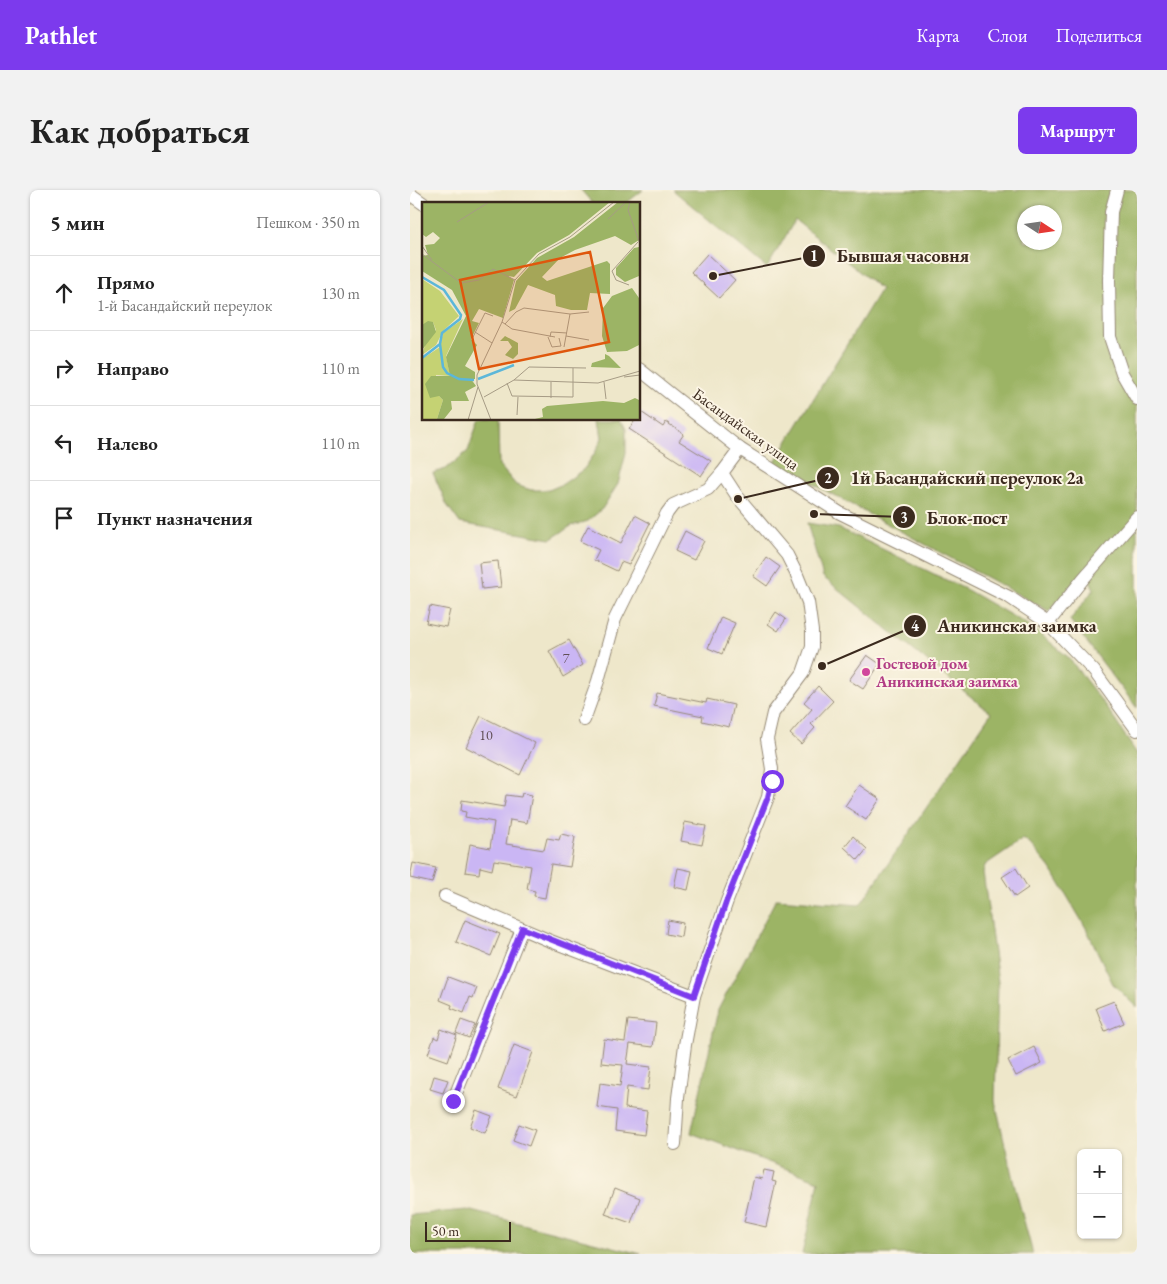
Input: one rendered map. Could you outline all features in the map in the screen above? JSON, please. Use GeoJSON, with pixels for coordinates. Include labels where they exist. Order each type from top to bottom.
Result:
{"type":"FeatureCollection","features":[{"type":"Feature","properties":{"kind":"street"},"geometry":{"type":"LineString","coordinates":[[1117,190],[1111,212],[1110,337],[1122,373],[1137,399]]}},
{"type":"Feature","properties":{"kind":"street"},"geometry":{"type":"LineString","coordinates":[[410,194],[422,203]]}},
{"type":"Feature","properties":{"kind":"street","name":"Басандайская улица"},"geometry":{"type":"LineString","coordinates":[[640,370],[740,449],[840,513],[1009,597],[1048,623],[1094,671],[1137,730]]}},
{"type":"Feature","properties":{"kind":"street"},"geometry":{"type":"LineString","coordinates":[[584,720],[598,681],[615,619],[667,513],[673,505],[708,489],[740,449]]}},
{"type":"Feature","properties":{"kind":"street"},"geometry":{"type":"LineString","coordinates":[[675,1144],[684,1054],[694,996],[726,902],[768,797],[772,769],[767,739],[773,714],[803,673],[812,648],[808,602],[787,555],[737,496],[722,473]]}},
{"type":"Feature","properties":{"kind":"street"},"geometry":{"type":"LineString","coordinates":[[1048,623],[1137,517]]}},
{"type":"Feature","properties":{"kind":"street"},"geometry":{"type":"LineString","coordinates":[[445,896],[694,996]]}},
{"type":"Feature","properties":{"kind":"street"},"geometry":{"type":"LineString","coordinates":[[453,1101],[522,928]]}},
{"type":"Feature","properties":{"kind":"green space"},"geometry":{"type":"Polygon","coordinates":[[[581,190],[643,190],[628,202],[591,202],[581,190]]]}},
{"type":"Feature","properties":{"kind":"green space"},"geometry":{"type":"Polygon","coordinates":[[[673,190],[1137,190],[1137,708],[1070,620],[1094,589],[1085,570],[1049,611],[774,463],[881,289],[795,220],[767,268],[673,190]]]}},
{"type":"Feature","properties":{"kind":"green space"},"geometry":{"type":"Polygon","coordinates":[[[479,420],[498,420],[499,465],[516,485],[531,490],[549,490],[563,484],[584,469],[602,438],[599,420],[622,420],[626,429],[626,453],[618,484],[602,509],[588,521],[571,526],[551,539],[460,523],[447,505],[433,473],[446,469],[468,451],[479,420]]]}},
{"type":"Feature","properties":{"kind":"green space"},"geometry":{"type":"Polygon","coordinates":[[[807,523],[839,528],[969,591],[1033,628],[1068,657],[1107,708],[1137,754],[1137,1008],[1113,984],[1086,928],[1051,869],[1030,844],[1023,839],[985,865],[983,872],[998,982],[995,1101],[1014,1184],[1033,1254],[802,1254],[819,1181],[691,1133],[718,1010],[776,899],[860,905],[991,713],[823,577],[807,523]]]}},
{"type":"Feature","properties":{"kind":"green space"},"geometry":{"type":"Polygon","coordinates":[[[467,1210],[641,1254],[410,1254],[410,1215],[467,1210]]]}},
{"type":"Feature","properties":{"kind":"building"},"geometry":{"type":"Polygon","coordinates":[[[707,254],[735,280],[719,298],[691,272],[707,254]]]}},
{"type":"Feature","properties":{"kind":"building"},"geometry":{"type":"Polygon","coordinates":[[[641,412],[663,427],[666,422],[684,434],[679,441],[711,461],[701,476],[629,429],[635,420],[640,420],[641,412]]]}},
{"type":"Feature","properties":{"kind":"building"},"geometry":{"type":"Polygon","coordinates":[[[635,515],[650,523],[629,565],[621,562],[617,571],[594,560],[599,550],[580,541],[588,526],[621,543],[635,515]]]}},
{"type":"Feature","properties":{"kind":"building"},"geometry":{"type":"Polygon","coordinates":[[[685,531],[704,541],[694,560],[675,551],[685,531]]]}},
{"type":"Feature","properties":{"kind":"building"},"geometry":{"type":"Polygon","coordinates":[[[766,557],[780,567],[767,586],[753,576],[766,557]]]}},
{"type":"Feature","properties":{"kind":"building"},"geometry":{"type":"Polygon","coordinates":[[[498,561],[501,587],[482,589],[479,563],[498,561]]]}},
{"type":"Feature","properties":{"kind":"building"},"geometry":{"type":"Polygon","coordinates":[[[430,606],[450,610],[446,627],[426,623],[430,606]]]}},
{"type":"Feature","properties":{"kind":"building"},"geometry":{"type":"Polygon","coordinates":[[[776,612],[786,619],[778,631],[768,624],[776,612]]]}},
{"type":"Feature","properties":{"kind":"building"},"geometry":{"type":"Polygon","coordinates":[[[721,617],[735,623],[722,654],[708,648],[721,617]]]}},
{"type":"Feature","properties":{"kind":"building"},"geometry":{"type":"Polygon","coordinates":[[[569,640],[583,665],[563,677],[549,651],[569,640]]]}},
{"type":"Feature","properties":{"kind":"building"},"geometry":{"type":"Polygon","coordinates":[[[867,655],[880,664],[863,689],[849,680],[867,655]]]}},
{"type":"Feature","properties":{"kind":"building"},"geometry":{"type":"Polygon","coordinates":[[[818,686],[833,701],[811,724],[815,728],[801,744],[790,734],[812,709],[804,702],[818,686]]]}},
{"type":"Feature","properties":{"kind":"building"},"geometry":{"type":"Polygon","coordinates":[[[657,693],[706,703],[707,699],[734,705],[729,727],[702,721],[703,716],[654,706],[657,693]]]}},
{"type":"Feature","properties":{"kind":"building"},"geometry":{"type":"Polygon","coordinates":[[[481,716],[535,743],[520,775],[466,747],[481,716]]]}},
{"type":"Feature","properties":{"kind":"building"},"geometry":{"type":"Polygon","coordinates":[[[859,785],[880,799],[866,820],[845,806],[859,785]]]}},
{"type":"Feature","properties":{"kind":"building"},"geometry":{"type":"Polygon","coordinates":[[[522,793],[532,795],[527,823],[510,820],[506,844],[544,850],[547,838],[559,840],[561,834],[575,837],[570,867],[551,864],[545,898],[534,896],[535,891],[527,889],[531,866],[494,860],[492,870],[480,867],[479,874],[465,872],[470,844],[490,848],[494,822],[465,817],[466,812],[461,811],[462,800],[504,807],[506,795],[521,797],[522,793]]]}},
{"type":"Feature","properties":{"kind":"building"},"geometry":{"type":"Polygon","coordinates":[[[685,822],[706,826],[702,845],[681,841],[685,822]]]}},
{"type":"Feature","properties":{"kind":"building"},"geometry":{"type":"Polygon","coordinates":[[[853,836],[867,849],[858,860],[844,847],[853,836]]]}},
{"type":"Feature","properties":{"kind":"building"},"geometry":{"type":"Polygon","coordinates":[[[413,863],[436,868],[432,883],[410,878],[413,863]]]}},
{"type":"Feature","properties":{"kind":"building"},"geometry":{"type":"Polygon","coordinates":[[[678,868],[692,871],[688,890],[674,887],[678,868]]]}},
{"type":"Feature","properties":{"kind":"building"},"geometry":{"type":"Polygon","coordinates":[[[1016,868],[1028,888],[1015,897],[1002,877],[1016,868]]]}},
{"type":"Feature","properties":{"kind":"building"},"geometry":{"type":"Polygon","coordinates":[[[465,920],[500,934],[491,956],[456,942],[465,920]]]}},
{"type":"Feature","properties":{"kind":"building"},"geometry":{"type":"Polygon","coordinates":[[[668,920],[683,923],[681,937],[666,934],[668,920]]]}},
{"type":"Feature","properties":{"kind":"building"},"geometry":{"type":"Polygon","coordinates":[[[448,977],[477,988],[473,998],[470,997],[464,1013],[451,1008],[452,1005],[440,1000],[448,977]]]}},
{"type":"Feature","properties":{"kind":"building"},"geometry":{"type":"Polygon","coordinates":[[[1114,1001],[1124,1023],[1105,1031],[1096,1008],[1114,1001]]]}},
{"type":"Feature","properties":{"kind":"building"},"geometry":{"type":"Polygon","coordinates":[[[461,1020],[475,1025],[469,1038],[456,1033],[461,1020]]]}},
{"type":"Feature","properties":{"kind":"building"},"geometry":{"type":"Polygon","coordinates":[[[628,1020],[656,1023],[653,1047],[630,1044],[627,1064],[651,1067],[648,1090],[627,1087],[625,1108],[647,1111],[644,1135],[615,1131],[617,1110],[597,1107],[600,1083],[620,1086],[623,1065],[601,1063],[604,1039],[625,1042],[628,1020]]]}},
{"type":"Feature","properties":{"kind":"building"},"geometry":{"type":"Polygon","coordinates":[[[441,1029],[457,1035],[448,1061],[428,1054],[434,1037],[438,1039],[441,1029]]]}},
{"type":"Feature","properties":{"kind":"building"},"geometry":{"type":"Polygon","coordinates":[[[514,1045],[533,1052],[517,1096],[498,1089],[514,1045]]]}},
{"type":"Feature","properties":{"kind":"building"},"geometry":{"type":"Polygon","coordinates":[[[1034,1047],[1042,1063],[1016,1076],[1008,1060],[1034,1047]]]}},
{"type":"Feature","properties":{"kind":"building"},"geometry":{"type":"Polygon","coordinates":[[[434,1076],[448,1080],[443,1093],[430,1089],[434,1076]]]}},
{"type":"Feature","properties":{"kind":"building"},"geometry":{"type":"Polygon","coordinates":[[[476,1110],[492,1116],[485,1133],[470,1127],[476,1110]]]}},
{"type":"Feature","properties":{"kind":"building"},"geometry":{"type":"Polygon","coordinates":[[[519,1124],[535,1130],[529,1146],[513,1140],[519,1124]]]}},
{"type":"Feature","properties":{"kind":"building"},"geometry":{"type":"Polygon","coordinates":[[[764,1170],[774,1172],[772,1181],[776,1182],[766,1227],[744,1222],[754,1177],[762,1179],[764,1170]]]}},
{"type":"Feature","properties":{"kind":"building"},"geometry":{"type":"Polygon","coordinates":[[[615,1188],[640,1198],[631,1223],[605,1214],[615,1188]]]}},
{"type":"Feature","properties":{"kind":"place","name":"Бывшая часовня"},"geometry":{"type":"Point","coordinates":[713,276]}},
{"type":"Feature","properties":{"kind":"place","name":"1й Басандайский переулок 2а"},"geometry":{"type":"Point","coordinates":[738,499]}},
{"type":"Feature","properties":{"kind":"place","name":"Блок-пост"},"geometry":{"type":"Point","coordinates":[814,514]}},
{"type":"Feature","properties":{"kind":"place","name":"Аникинская заимка"},"geometry":{"type":"Point","coordinates":[822,666]}},
{"type":"Feature","properties":{"kind":"place","name":"Гостевой дом Аникинская заимка"},"geometry":{"type":"Point","coordinates":[866,672]}},
{"type":"Feature","properties":{"kind":"route"},"geometry":{"type":"LineString","coordinates":[[453,1101],[522,928],[548,940],[694,996],[726,902],[768,797],[772,781]]}}]}
